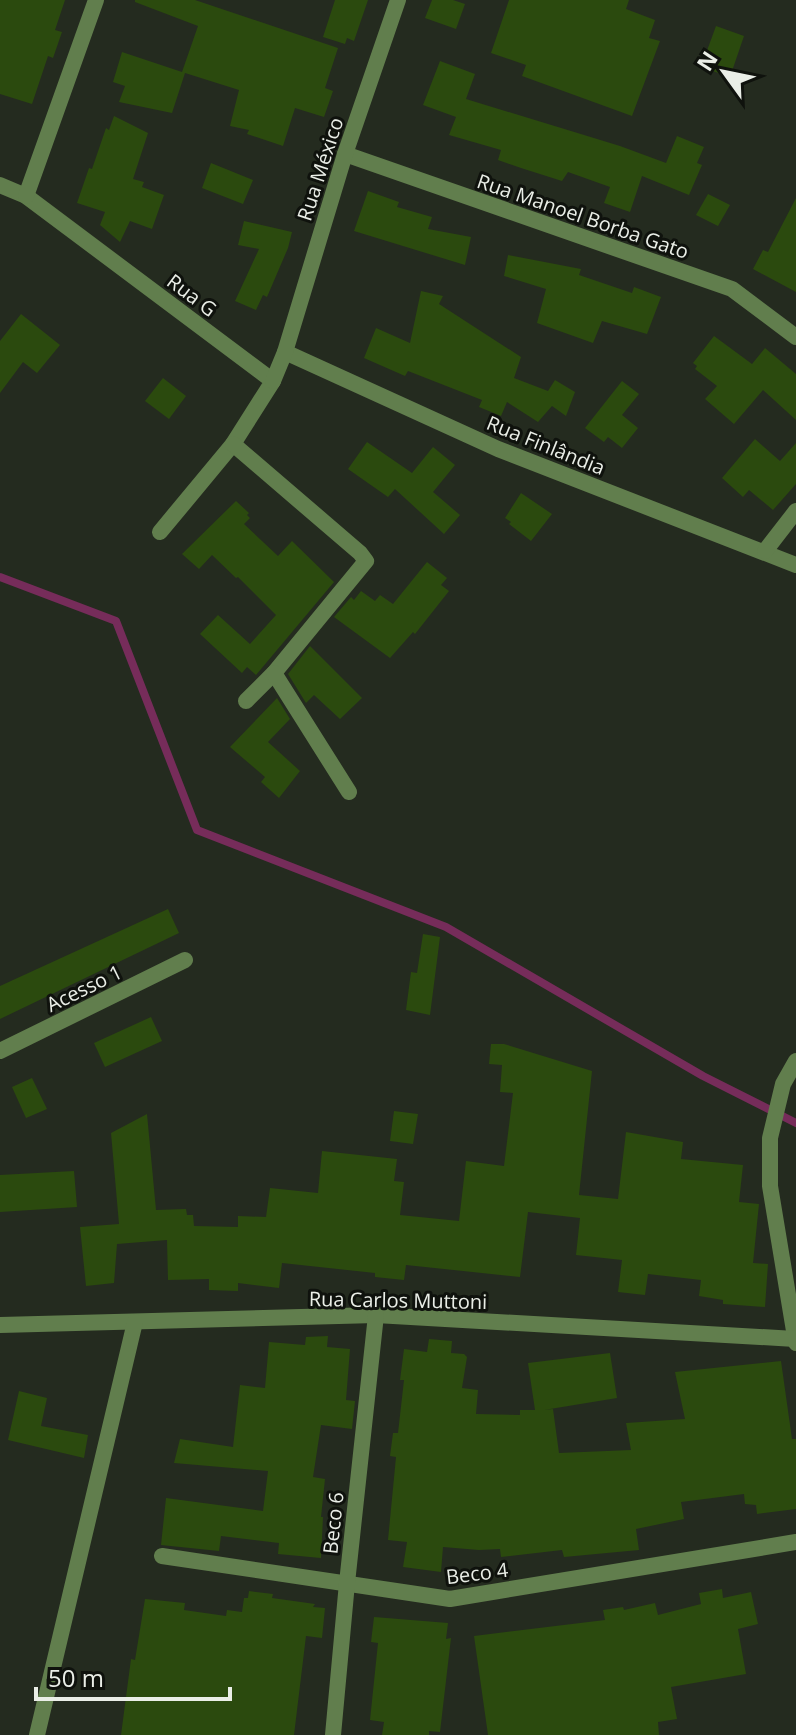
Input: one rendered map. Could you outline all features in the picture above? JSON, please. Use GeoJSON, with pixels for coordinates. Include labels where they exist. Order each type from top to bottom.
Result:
{"type":"FeatureCollection","features":[{"type":"Feature","properties":{"kind":"street"},"geometry":{"type":"LineString","coordinates":[[26,196],[96,0]]}},
{"type":"Feature","properties":{"kind":"street","name":"Rua México"},"geometry":{"type":"LineString","coordinates":[[273,381],[398,0]]}},
{"type":"Feature","properties":{"kind":"street","name":"Rua Manoel Borba Gato"},"geometry":{"type":"LineString","coordinates":[[345,154],[732,289],[796,337]]}},
{"type":"Feature","properties":{"kind":"street","name":"Rua G"},"geometry":{"type":"LineString","coordinates":[[0,185],[26,196],[273,381]]}},
{"type":"Feature","properties":{"kind":"street","name":"Rua Finlândia"},"geometry":{"type":"LineString","coordinates":[[285,352],[498,449],[796,565]]}},
{"type":"Feature","properties":{"kind":"street"},"geometry":{"type":"LineString","coordinates":[[160,532],[233,444],[273,381]]}},
{"type":"Feature","properties":{"kind":"street"},"geometry":{"type":"LineString","coordinates":[[233,444],[366,561],[274,673],[246,701]]}},
{"type":"Feature","properties":{"kind":"street"},"geometry":{"type":"LineString","coordinates":[[765,551],[796,511]]}},
{"type":"Feature","properties":{"kind":"street"},"geometry":{"type":"LineString","coordinates":[[274,673],[349,792]]}},
{"type":"Feature","properties":{"kind":"street","name":"Acesso 1"},"geometry":{"type":"LineString","coordinates":[[0,1051],[185,960]]}},
{"type":"Feature","properties":{"kind":"street"},"geometry":{"type":"LineString","coordinates":[[796,1061],[783,1084],[770,1138],[770,1186],[796,1341]]}},
{"type":"Feature","properties":{"kind":"street","name":"Rua Carlos Muttoni"},"geometry":{"type":"LineString","coordinates":[[0,1325],[376,1315],[796,1341]]}},
{"type":"Feature","properties":{"kind":"street","name":"Beco 6"},"geometry":{"type":"LineString","coordinates":[[333,1735],[376,1315]]}},
{"type":"Feature","properties":{"kind":"street"},"geometry":{"type":"LineString","coordinates":[[37,1735],[135,1322]]}},
{"type":"Feature","properties":{"kind":"street","name":"Beco 4"},"geometry":{"type":"LineString","coordinates":[[162,1556],[450,1599],[796,1542]]}},
{"type":"Feature","properties":{"kind":"building"},"geometry":{"type":"Polygon","coordinates":[[[0,0],[65,0],[55,30],[62,32],[53,58],[48,56],[32,104],[0,94],[0,0]]]}},
{"type":"Feature","properties":{"kind":"building"},"geometry":{"type":"Polygon","coordinates":[[[135,0],[195,0],[338,48],[325,88],[333,91],[324,117],[295,108],[283,146],[247,134],[249,130],[230,126],[239,90],[185,73],[172,113],[119,102],[125,86],[113,82],[122,52],[182,72],[198,26],[135,0]]]}},
{"type":"Feature","properties":{"kind":"building"},"geometry":{"type":"Polygon","coordinates":[[[335,0],[368,0],[354,41],[347,38],[345,44],[323,37],[335,0]]]}},
{"type":"Feature","properties":{"kind":"building"},"geometry":{"type":"Polygon","coordinates":[[[432,0],[453,0],[465,4],[456,29],[425,18],[432,0]]]}},
{"type":"Feature","properties":{"kind":"building"},"geometry":{"type":"Polygon","coordinates":[[[509,0],[629,0],[626,9],[655,20],[649,38],[660,41],[632,116],[522,76],[526,65],[491,53],[509,0]]]}},
{"type":"Feature","properties":{"kind":"building"},"geometry":{"type":"Polygon","coordinates":[[[716,26],[744,36],[730,77],[701,67],[716,26]]]}},
{"type":"Feature","properties":{"kind":"building"},"geometry":{"type":"Polygon","coordinates":[[[440,61],[475,74],[466,99],[666,163],[677,136],[704,147],[697,163],[702,165],[689,195],[642,176],[630,212],[604,203],[610,187],[568,172],[562,181],[521,168],[498,160],[501,150],[449,135],[456,117],[423,105],[440,61]]]}},
{"type":"Feature","properties":{"kind":"building"},"geometry":{"type":"Polygon","coordinates":[[[114,116],[148,133],[133,179],[144,182],[142,187],[164,195],[152,229],[130,221],[120,242],[100,225],[105,212],[77,203],[106,128],[109,130],[114,116]]]}},
{"type":"Feature","properties":{"kind":"building"},"geometry":{"type":"Polygon","coordinates":[[[211,163],[253,180],[243,204],[202,188],[211,163]]]}},
{"type":"Feature","properties":{"kind":"building"},"geometry":{"type":"Polygon","coordinates":[[[368,191],[399,202],[397,207],[432,217],[428,229],[471,237],[465,265],[354,231],[368,191]]]}},
{"type":"Feature","properties":{"kind":"building"},"geometry":{"type":"Polygon","coordinates":[[[708,194],[730,205],[718,226],[696,215],[708,194]]]}},
{"type":"Feature","properties":{"kind":"building"},"geometry":{"type":"Polygon","coordinates":[[[796,198],[796,292],[753,269],[763,250],[768,252],[796,198]]]}},
{"type":"Feature","properties":{"kind":"building"},"geometry":{"type":"Polygon","coordinates":[[[244,221],[292,232],[267,297],[263,295],[256,310],[235,301],[259,249],[238,245],[244,221]]]}},
{"type":"Feature","properties":{"kind":"building"},"geometry":{"type":"Polygon","coordinates":[[[508,255],[581,269],[579,275],[632,293],[634,287],[661,297],[647,334],[602,321],[593,343],[537,323],[546,289],[504,276],[508,255]]]}},
{"type":"Feature","properties":{"kind":"building"},"geometry":{"type":"Polygon","coordinates":[[[421,291],[443,296],[439,304],[521,357],[514,378],[548,391],[555,380],[575,392],[566,416],[552,406],[538,422],[507,402],[501,416],[479,407],[482,400],[408,371],[405,376],[364,358],[376,328],[410,343],[421,291]]]}},
{"type":"Feature","properties":{"kind":"building"},"geometry":{"type":"Polygon","coordinates":[[[21,314],[60,345],[37,373],[23,362],[0,393],[0,341],[21,314]]]}},
{"type":"Feature","properties":{"kind":"building"},"geometry":{"type":"Polygon","coordinates":[[[714,336],[752,364],[765,348],[796,374],[796,420],[763,390],[734,424],[705,399],[717,386],[695,369],[697,366],[693,363],[714,336]]]}},
{"type":"Feature","properties":{"kind":"building"},"geometry":{"type":"Polygon","coordinates":[[[163,378],[186,396],[169,419],[145,401],[163,378]]]}},
{"type":"Feature","properties":{"kind":"building"},"geometry":{"type":"Polygon","coordinates":[[[622,381],[639,394],[622,415],[638,428],[622,448],[608,437],[604,442],[585,428],[622,381]]]}},
{"type":"Feature","properties":{"kind":"building"},"geometry":{"type":"Polygon","coordinates":[[[755,439],[780,461],[796,443],[796,484],[773,510],[749,490],[743,497],[722,478],[755,439]]]}},
{"type":"Feature","properties":{"kind":"building"},"geometry":{"type":"Polygon","coordinates":[[[367,442],[412,473],[433,447],[455,465],[433,492],[460,515],[444,534],[395,489],[388,497],[348,469],[367,442]]]}},
{"type":"Feature","properties":{"kind":"building"},"geometry":{"type":"Polygon","coordinates":[[[521,493],[552,514],[531,541],[505,518],[521,493]]]}},
{"type":"Feature","properties":{"kind":"building"},"geometry":{"type":"Polygon","coordinates":[[[236,501],[249,513],[250,518],[244,524],[278,556],[292,541],[334,582],[256,675],[247,667],[242,673],[200,634],[218,615],[250,644],[276,615],[212,555],[199,569],[182,554],[236,501]]]}},
{"type":"Feature","properties":{"kind":"building"},"geometry":{"type":"Polygon","coordinates":[[[427,562],[447,578],[441,585],[449,591],[415,634],[413,632],[390,658],[334,617],[351,597],[354,600],[361,591],[375,601],[380,595],[393,604],[427,562]]]}},
{"type":"Feature","properties":{"kind":"building"},"geometry":{"type":"Polygon","coordinates":[[[310,646],[362,698],[340,719],[314,695],[306,703],[288,674],[310,646]]]}},
{"type":"Feature","properties":{"kind":"building"},"geometry":{"type":"Polygon","coordinates":[[[277,698],[290,719],[268,742],[300,771],[279,798],[261,782],[265,777],[230,747],[277,698]]]}},
{"type":"Feature","properties":{"kind":"building"},"geometry":{"type":"Polygon","coordinates":[[[168,909],[179,933],[0,1019],[0,986],[168,909]]]}},
{"type":"Feature","properties":{"kind":"building"},"geometry":{"type":"Polygon","coordinates":[[[423,934],[440,937],[430,1015],[406,1010],[411,972],[417,973],[423,934]]]}},
{"type":"Feature","properties":{"kind":"building"},"geometry":{"type":"Polygon","coordinates":[[[151,1017],[162,1041],[105,1067],[94,1043],[151,1017]]]}},
{"type":"Feature","properties":{"kind":"building"},"geometry":{"type":"Polygon","coordinates":[[[491,1044],[504,1044],[592,1071],[579,1195],[618,1199],[626,1132],[683,1142],[681,1159],[743,1165],[739,1202],[759,1204],[753,1263],[768,1264],[765,1307],[723,1304],[723,1300],[699,1296],[701,1280],[648,1274],[645,1295],[618,1292],[622,1260],[576,1255],[580,1218],[528,1212],[520,1277],[406,1265],[404,1280],[375,1277],[375,1273],[282,1263],[279,1288],[238,1283],[238,1291],[209,1290],[209,1279],[168,1280],[167,1240],[117,1244],[114,1283],[86,1286],[80,1227],[119,1224],[111,1133],[147,1114],[156,1210],[186,1209],[187,1215],[193,1215],[194,1226],[238,1227],[238,1216],[266,1217],[270,1188],[318,1193],[322,1151],[397,1159],[394,1181],[404,1182],[400,1215],[459,1221],[466,1161],[504,1166],[513,1093],[500,1092],[502,1065],[489,1064],[491,1044]]]}},
{"type":"Feature","properties":{"kind":"building"},"geometry":{"type":"Polygon","coordinates":[[[32,1078],[47,1109],[26,1118],[12,1087],[32,1078]]]}},
{"type":"Feature","properties":{"kind":"building"},"geometry":{"type":"Polygon","coordinates":[[[394,1111],[418,1114],[413,1144],[390,1141],[394,1111]]]}},
{"type":"Feature","properties":{"kind":"building"},"geometry":{"type":"Polygon","coordinates":[[[74,1171],[77,1207],[0,1212],[0,1175],[74,1171]]]}},
{"type":"Feature","properties":{"kind":"building"},"geometry":{"type":"Polygon","coordinates":[[[328,1336],[327,1347],[350,1349],[346,1400],[355,1401],[352,1429],[321,1425],[313,1477],[325,1479],[321,1558],[278,1554],[279,1543],[221,1536],[219,1551],[161,1545],[166,1498],[263,1511],[268,1471],[174,1463],[180,1439],[233,1447],[240,1385],[265,1388],[269,1342],[305,1345],[306,1337],[328,1336]]]}},
{"type":"Feature","properties":{"kind":"building"},"geometry":{"type":"Polygon","coordinates":[[[429,1339],[452,1341],[451,1353],[467,1357],[462,1388],[478,1390],[476,1414],[520,1415],[520,1410],[535,1410],[528,1363],[610,1353],[617,1398],[544,1410],[553,1409],[559,1453],[631,1450],[626,1423],[685,1419],[675,1372],[781,1361],[792,1439],[796,1439],[796,1509],[757,1514],[756,1505],[745,1504],[744,1494],[681,1502],[684,1519],[636,1529],[639,1550],[564,1557],[562,1550],[501,1557],[500,1549],[443,1547],[441,1572],[403,1567],[407,1542],[388,1540],[396,1457],[390,1456],[393,1433],[398,1433],[404,1349],[427,1352],[429,1339]]]}},
{"type":"Feature","properties":{"kind":"building"},"geometry":{"type":"Polygon","coordinates":[[[19,1391],[47,1398],[41,1426],[88,1435],[84,1458],[8,1440],[19,1391]]]}},
{"type":"Feature","properties":{"kind":"building"},"geometry":{"type":"Polygon","coordinates":[[[722,1589],[723,1598],[751,1592],[758,1624],[738,1629],[746,1674],[671,1687],[677,1719],[658,1722],[659,1735],[488,1735],[474,1636],[605,1620],[603,1610],[623,1607],[624,1610],[655,1603],[658,1615],[701,1604],[699,1593],[722,1589]]]}},
{"type":"Feature","properties":{"kind":"building"},"geometry":{"type":"Polygon","coordinates":[[[249,1591],[325,1608],[322,1638],[306,1636],[294,1735],[121,1735],[131,1659],[135,1660],[145,1599],[185,1603],[184,1610],[226,1616],[227,1610],[242,1612],[244,1598],[248,1598],[249,1591]]]}},
{"type":"Feature","properties":{"kind":"building"},"geometry":{"type":"Polygon","coordinates":[[[374,1617],[448,1623],[446,1639],[451,1638],[440,1732],[429,1731],[429,1735],[382,1735],[384,1722],[370,1720],[378,1643],[371,1642],[374,1617]]]}},
{"type":"Feature","properties":{"kind":"waterway"},"geometry":{"type":"LineString","coordinates":[[0,577],[116,621],[197,830],[446,927],[703,1076],[796,1123]]}}]}
